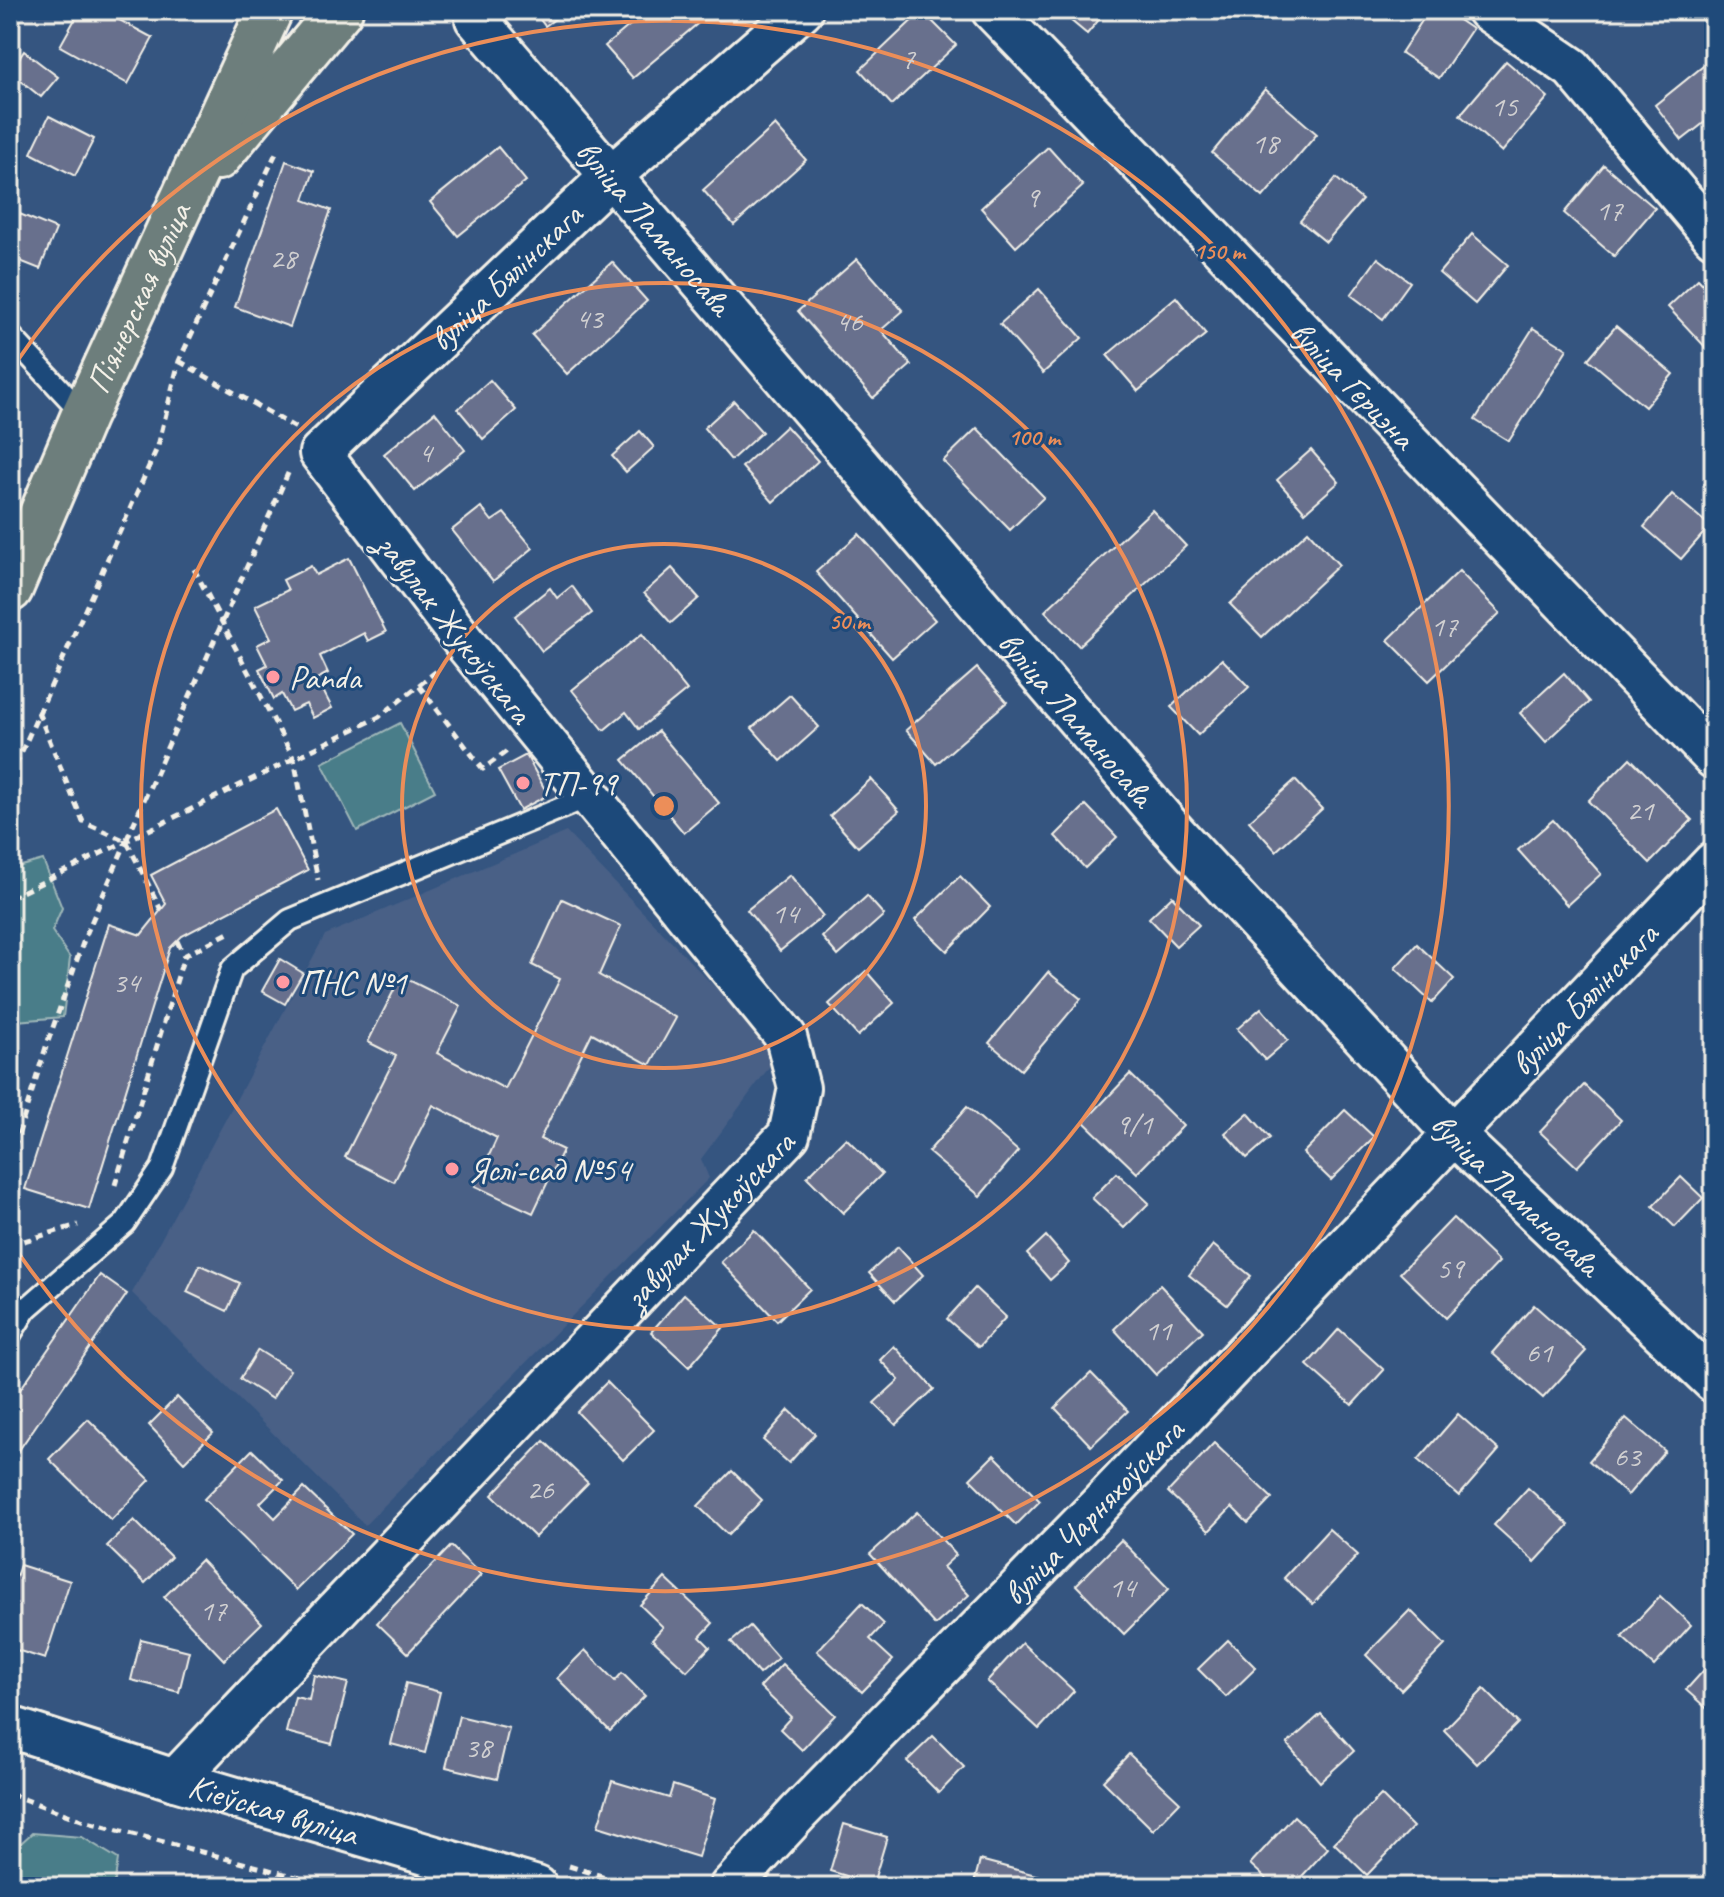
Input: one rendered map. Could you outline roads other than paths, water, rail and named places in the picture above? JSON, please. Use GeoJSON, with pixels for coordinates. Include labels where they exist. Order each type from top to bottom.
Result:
{"type":"FeatureCollection","features":[{"type":"Feature","properties":{"kind":"main road","name":"Піянерская вуліца"},"geometry":{"type":"LineString","coordinates":[[10,589],[84,415],[270,10]]}},
{"type":"Feature","properties":{"kind":"main road"},"geometry":{"type":"LineString","coordinates":[[188,192],[340,10]]}},
{"type":"Feature","properties":{"kind":"street","name":"вуліца Бялінскага"},"geometry":{"type":"LineString","coordinates":[[304,451],[802,10]]}},
{"type":"Feature","properties":{"kind":"street","name":"вуліца Герцэна"},"geometry":{"type":"LineString","coordinates":[[992,10],[1714,758]]}},
{"type":"Feature","properties":{"kind":"street"},"geometry":{"type":"LineString","coordinates":[[1487,10],[1572,68],[1714,237]]}},
{"type":"Feature","properties":{"kind":"street","name":"вуліца Ламаносава"},"geometry":{"type":"LineString","coordinates":[[476,19],[1170,827],[1454,1135],[1714,1382]]}},
{"type":"Feature","properties":{"kind":"street","name":"завулак Жукоўскага"},"geometry":{"type":"LineString","coordinates":[[175,1780],[789,1135],[799,1088],[786,1037],[304,451]]}},
{"type":"Feature","properties":{"kind":"street","name":"вуліца Бялінскага"},"geometry":{"type":"LineString","coordinates":[[1454,1135],[1714,862]]}},
{"type":"Feature","properties":{"kind":"street","name":"вуліца Чарняхоўскага"},"geometry":{"type":"LineString","coordinates":[[730,1887],[1454,1135]]}},
{"type":"Feature","properties":{"kind":"street","name":"Кіеўская вуліца"},"geometry":{"type":"LineString","coordinates":[[10,1727],[175,1780],[537,1887]]}},
{"type":"Feature","properties":{"kind":"lane"},"geometry":{"type":"LineString","coordinates":[[10,335],[84,415]]}},
{"type":"Feature","properties":{"kind":"lane"},"geometry":{"type":"LineString","coordinates":[[10,1335],[18,1306],[125,1223],[162,1168],[232,969],[290,920],[588,797]]}},
{"type":"Feature","properties":{"kind":"place","name":"Panda"},"geometry":{"type":"Point","coordinates":[273,677]}},
{"type":"Feature","properties":{"kind":"place","name":"ТП-99"},"geometry":{"type":"Point","coordinates":[523,783]}},
{"type":"Feature","properties":{"kind":"place","name":"ПНС №1"},"geometry":{"type":"Point","coordinates":[283,982]}},
{"type":"Feature","properties":{"kind":"place","name":"Яслі-сад №54"},"geometry":{"type":"Point","coordinates":[452,1169]}}]}
